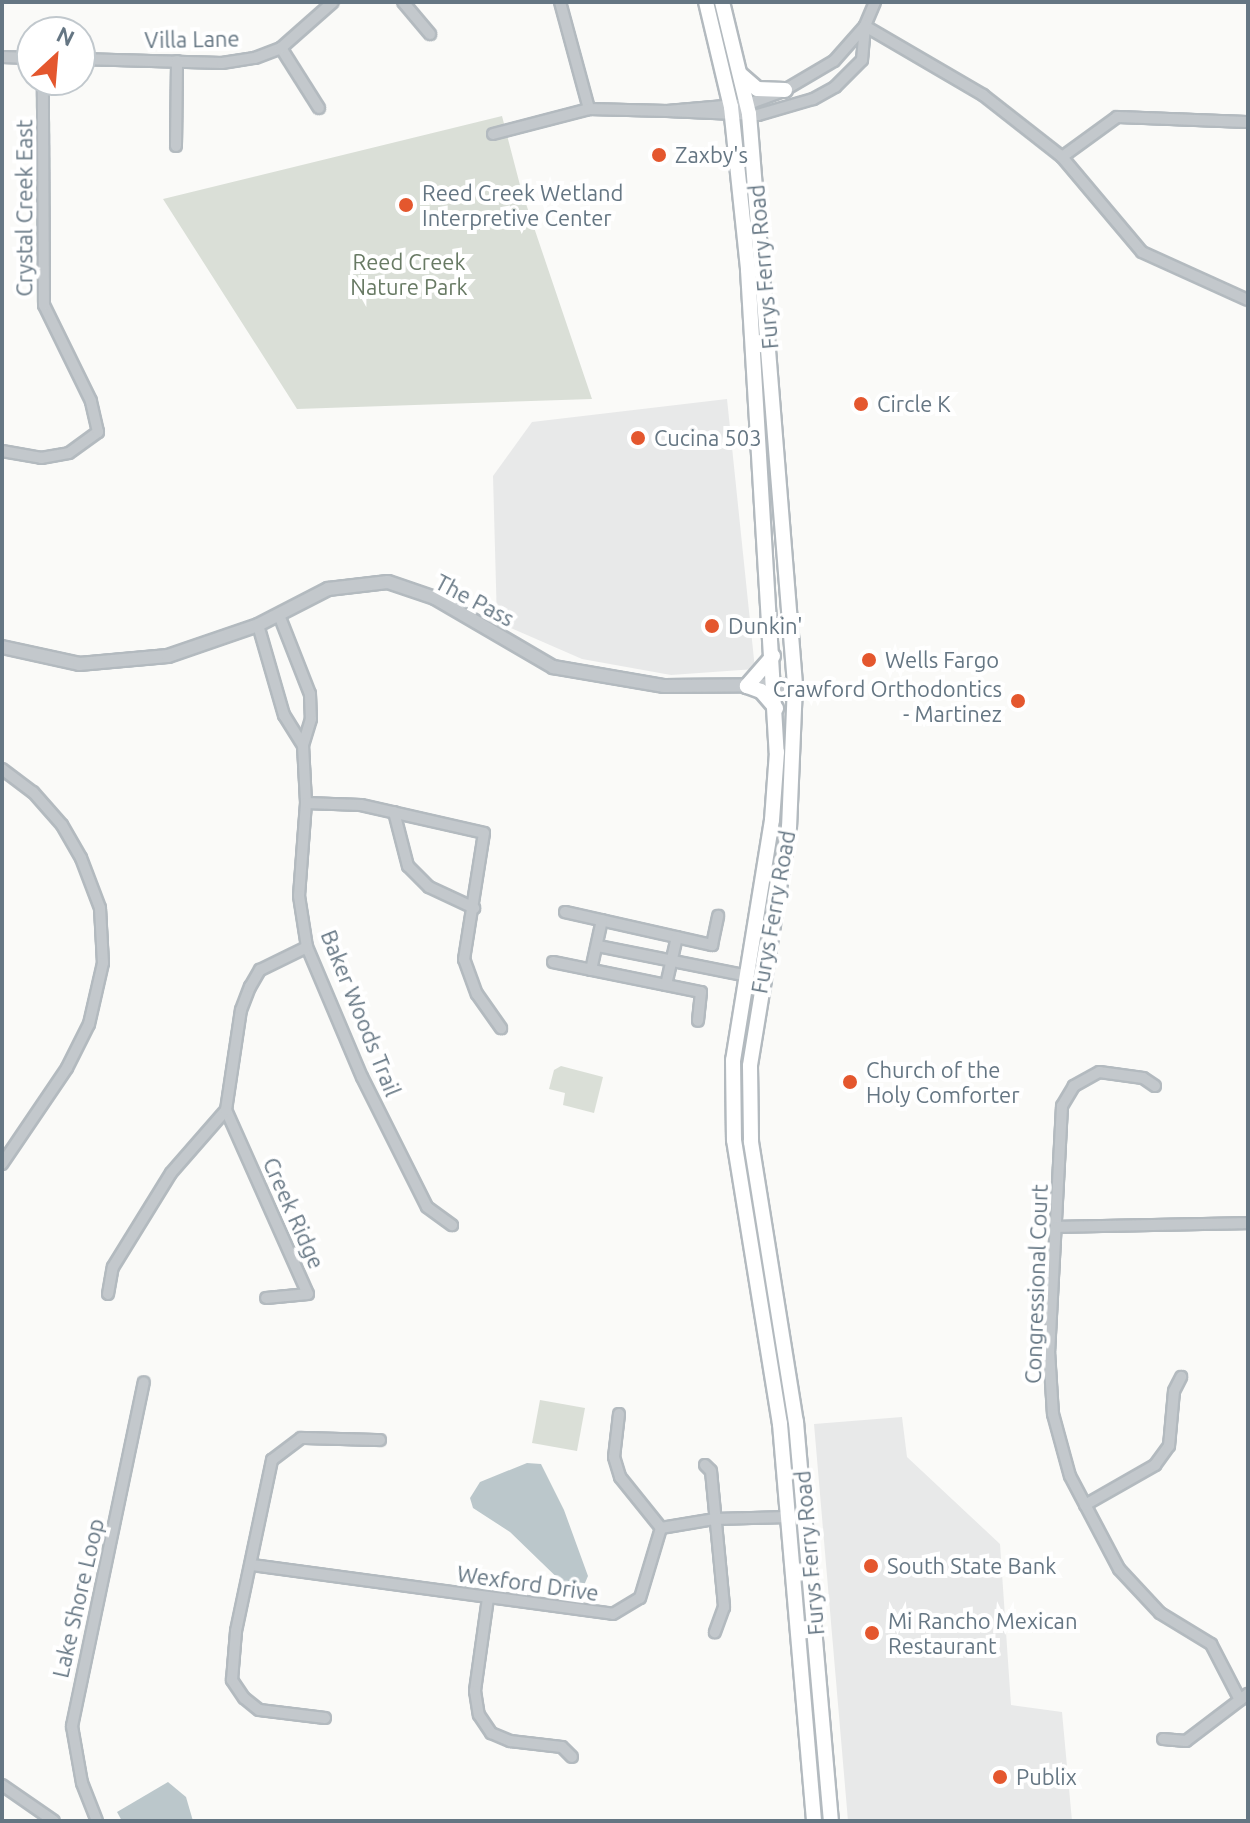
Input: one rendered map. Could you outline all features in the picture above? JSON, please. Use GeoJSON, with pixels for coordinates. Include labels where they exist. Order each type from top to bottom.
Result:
{"type":"FeatureCollection","features":[{"type":"Feature","properties":{"kind":"main road","name":"Furys Ferry Road"},"geometry":{"type":"LineString","coordinates":[[706,2],[731,109],[757,395],[776,708],[772,820],[743,975],[732,1079],[734,1140],[780,1424],[814,1821]]}},
{"type":"Feature","properties":{"kind":"main road","name":"Furys Ferry Road"},"geometry":{"type":"LineString","coordinates":[[722,2],[748,109],[795,685],[789,827],[760,983],[749,1098],[761,1224],[796,1422],[831,1821]]}},
{"type":"Feature","properties":{"kind":"main road"},"geometry":{"type":"LineString","coordinates":[[740,73],[757,89],[785,90]]}},
{"type":"Feature","properties":{"kind":"main road"},"geometry":{"type":"LineString","coordinates":[[757,395],[773,394]]}},
{"type":"Feature","properties":{"kind":"main road"},"geometry":{"type":"LineString","coordinates":[[773,655],[747,686],[761,691],[776,708]]}},
{"type":"Feature","properties":{"kind":"street","name":"Villa Lane"},"geometry":{"type":"LineString","coordinates":[[96,59],[222,63],[281,48],[333,2]]}},
{"type":"Feature","properties":{"kind":"street"},"geometry":{"type":"LineString","coordinates":[[403,2],[430,34]]}},
{"type":"Feature","properties":{"kind":"street"},"geometry":{"type":"LineString","coordinates":[[560,2],[589,109]]}},
{"type":"Feature","properties":{"kind":"street"},"geometry":{"type":"LineString","coordinates":[[493,134],[589,109],[790,108],[840,82],[862,60],[865,26],[875,2]]}},
{"type":"Feature","properties":{"kind":"street"},"geometry":{"type":"LineString","coordinates":[[748,109],[827,66],[865,26]]}},
{"type":"Feature","properties":{"kind":"street"},"geometry":{"type":"LineString","coordinates":[[865,26],[983,95],[1062,157],[1142,252],[1248,300]]}},
{"type":"Feature","properties":{"kind":"street"},"geometry":{"type":"LineString","coordinates":[[281,48],[319,108]]}},
{"type":"Feature","properties":{"kind":"street"},"geometry":{"type":"LineString","coordinates":[[176,146],[177,61]]}},
{"type":"Feature","properties":{"kind":"street"},"geometry":{"type":"LineString","coordinates":[[827,66],[840,82]]}},
{"type":"Feature","properties":{"kind":"street","name":"Crystal Creek East"},"geometry":{"type":"LineString","coordinates":[[2,451],[41,458],[69,453],[98,432],[91,401],[44,305],[43,96]]}},
{"type":"Feature","properties":{"kind":"street"},"geometry":{"type":"LineString","coordinates":[[1062,157],[1117,117],[1248,122]]}},
{"type":"Feature","properties":{"kind":"street","name":"The Pass"},"geometry":{"type":"LineString","coordinates":[[2,647],[79,664],[168,656],[258,625],[328,589],[388,582],[435,598],[553,667],[664,686],[795,685]]}},
{"type":"Feature","properties":{"kind":"street","name":"Baker Woods Trail"},"geometry":{"type":"LineString","coordinates":[[279,615],[310,694],[311,719],[303,745],[306,803],[299,896],[307,947],[362,1077],[427,1207],[452,1225]]}},
{"type":"Feature","properties":{"kind":"street","name":"Baker Woods Trail"},"geometry":{"type":"LineString","coordinates":[[258,625],[284,715],[303,745]]}},
{"type":"Feature","properties":{"kind":"street"},"geometry":{"type":"LineString","coordinates":[[2,769],[33,792],[62,825],[81,858],[100,908],[103,963],[89,1024],[67,1068],[2,1164]]}},
{"type":"Feature","properties":{"kind":"street"},"geometry":{"type":"LineString","coordinates":[[306,803],[394,812],[484,833],[464,959],[477,994],[501,1028]]}},
{"type":"Feature","properties":{"kind":"street"},"geometry":{"type":"LineString","coordinates":[[394,812],[408,866],[429,887],[474,908]]}},
{"type":"Feature","properties":{"kind":"street"},"geometry":{"type":"LineString","coordinates":[[565,912],[712,945],[718,916]]}},
{"type":"Feature","properties":{"kind":"street"},"geometry":{"type":"LineString","coordinates":[[591,970],[602,920]]}},
{"type":"Feature","properties":{"kind":"street"},"geometry":{"type":"LineString","coordinates":[[666,985],[677,937]]}},
{"type":"Feature","properties":{"kind":"street"},"geometry":{"type":"LineString","coordinates":[[598,946],[743,975]]}},
{"type":"Feature","properties":{"kind":"street"},"geometry":{"type":"LineString","coordinates":[[108,1294],[113,1267],[171,1173],[226,1110],[241,1010],[250,987],[260,970],[307,947]]}},
{"type":"Feature","properties":{"kind":"street"},"geometry":{"type":"LineString","coordinates":[[553,962],[701,992],[698,1021]]}},
{"type":"Feature","properties":{"kind":"street","name":"Congressional Court"},"geometry":{"type":"LineString","coordinates":[[1155,1086],[1143,1078],[1099,1072],[1074,1086],[1062,1106],[1049,1351],[1053,1414],[1070,1476],[1119,1569],[1160,1613],[1211,1644],[1244,1697]]}},
{"type":"Feature","properties":{"kind":"street","name":"Creek Ridge"},"geometry":{"type":"LineString","coordinates":[[226,1110],[308,1294],[266,1298]]}},
{"type":"Feature","properties":{"kind":"street"},"geometry":{"type":"LineString","coordinates":[[1057,1227],[1248,1223]]}},
{"type":"Feature","properties":{"kind":"street"},"geometry":{"type":"LineString","coordinates":[[1085,1505],[1155,1465],[1169,1446],[1174,1391],[1181,1377]]}},
{"type":"Feature","properties":{"kind":"street","name":"Lake Shore Loop"},"geometry":{"type":"LineString","coordinates":[[97,1821],[82,1783],[72,1726],[144,1382]]}},
{"type":"Feature","properties":{"kind":"street"},"geometry":{"type":"LineString","coordinates":[[619,1414],[614,1457],[620,1477],[661,1528],[715,1519],[788,1517]]}},
{"type":"Feature","properties":{"kind":"street"},"geometry":{"type":"LineString","coordinates":[[325,1718],[259,1710],[232,1680],[236,1631],[272,1460],[285,1447],[301,1438],[380,1440]]}},
{"type":"Feature","properties":{"kind":"street"},"geometry":{"type":"LineString","coordinates":[[705,1465],[711,1471],[724,1607],[715,1632]]}},
{"type":"Feature","properties":{"kind":"street","name":"Wexford Drive"},"geometry":{"type":"LineString","coordinates":[[252,1565],[590,1615],[625,1612],[640,1598],[661,1528]]}},
{"type":"Feature","properties":{"kind":"street"},"geometry":{"type":"LineString","coordinates":[[488,1598],[475,1691],[479,1715],[491,1733],[510,1741],[562,1747],[572,1757]]}},
{"type":"Feature","properties":{"kind":"street"},"geometry":{"type":"LineString","coordinates":[[1163,1739],[1186,1741],[1244,1697]]}},
{"type":"Feature","properties":{"kind":"street"},"geometry":{"type":"LineString","coordinates":[[2,1785],[54,1821]]}},
{"type":"Feature","properties":{"kind":"shaded area"},"geometry":{"type":"Polygon","coordinates":[[[727,399],[755,669],[671,675],[582,659],[497,622],[493,476],[532,422],[727,399]]]}},
{"type":"Feature","properties":{"kind":"shaded area"},"geometry":{"type":"Polygon","coordinates":[[[902,1417],[907,1457],[1000,1544],[1011,1705],[1062,1712],[1072,1821],[848,1821],[814,1424],[902,1417]]]}},
{"type":"Feature","properties":{"kind":"shaded area"},"geometry":{"type":"Polygon","coordinates":[[[527,1463],[541,1464],[564,1510],[588,1576],[582,1590],[572,1592],[510,1532],[473,1508],[470,1498],[480,1482],[527,1463]]]}},
{"type":"Feature","properties":{"kind":"shaded area"},"geometry":{"type":"Polygon","coordinates":[[[168,1782],[186,1797],[193,1821],[122,1821],[117,1812],[168,1782]]]}},
{"type":"Feature","properties":{"kind":"green space","name":"Reed Creek Nature Park"},"geometry":{"type":"Polygon","coordinates":[[[502,116],[521,189],[592,399],[297,409],[163,199],[502,116]]]}},
{"type":"Feature","properties":{"kind":"green space"},"geometry":{"type":"Polygon","coordinates":[[[561,1066],[603,1077],[594,1113],[563,1105],[565,1093],[549,1089],[554,1070],[561,1066]]]}},
{"type":"Feature","properties":{"kind":"green space"},"geometry":{"type":"Polygon","coordinates":[[[540,1400],[585,1408],[577,1451],[532,1443],[540,1400]]]}},
{"type":"Feature","properties":{"kind":"place","name":"Zaxby's"},"geometry":{"type":"Point","coordinates":[659,155]}},
{"type":"Feature","properties":{"kind":"place","name":"Reed Creek Wetland Interpretive Center"},"geometry":{"type":"Point","coordinates":[406,205]}},
{"type":"Feature","properties":{"kind":"place","name":"Circle K"},"geometry":{"type":"Point","coordinates":[861,404]}},
{"type":"Feature","properties":{"kind":"place","name":"Cucina 503"},"geometry":{"type":"Point","coordinates":[638,438]}},
{"type":"Feature","properties":{"kind":"place","name":"Dunkin'"},"geometry":{"type":"Point","coordinates":[712,626]}},
{"type":"Feature","properties":{"kind":"place","name":"Wells Fargo"},"geometry":{"type":"Point","coordinates":[869,660]}},
{"type":"Feature","properties":{"kind":"place","name":"Crawford Orthodontics - Martinez"},"geometry":{"type":"Point","coordinates":[1018,701]}},
{"type":"Feature","properties":{"kind":"place","name":"Church of the Holy Comforter"},"geometry":{"type":"Point","coordinates":[850,1082]}},
{"type":"Feature","properties":{"kind":"place","name":"South State Bank"},"geometry":{"type":"Point","coordinates":[871,1566]}},
{"type":"Feature","properties":{"kind":"place","name":"Mi Rancho Mexican Restaurant"},"geometry":{"type":"Point","coordinates":[872,1633]}},
{"type":"Feature","properties":{"kind":"place","name":"Publix"},"geometry":{"type":"Point","coordinates":[1000,1777]}}]}
